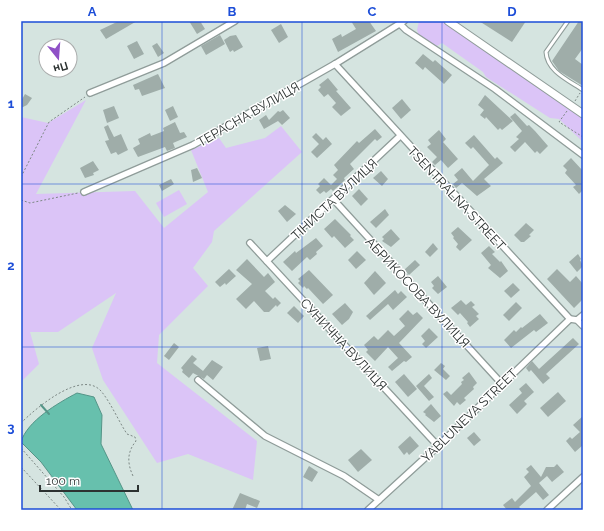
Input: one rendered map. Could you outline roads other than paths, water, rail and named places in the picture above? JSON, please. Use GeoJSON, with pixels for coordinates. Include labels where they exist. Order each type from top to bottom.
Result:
{"type":"FeatureCollection","features":[{"type":"Feature","properties":{"kind":"street"},"geometry":{"type":"LineString","coordinates":[[90,93],[164,62],[235,21]]}},
{"type":"Feature","properties":{"kind":"street"},"geometry":{"type":"LineString","coordinates":[[448,21],[583,114]]}},
{"type":"Feature","properties":{"kind":"street"},"geometry":{"type":"LineString","coordinates":[[402,23],[406,30],[495,89],[583,155]]}},
{"type":"Feature","properties":{"kind":"street","name":"ТЕРАСНА ВУЛИЦЯ"},"geometry":{"type":"LineString","coordinates":[[84,192],[193,145],[335,64],[402,23]]}},
{"type":"Feature","properties":{"kind":"street","name":"TSENTRALNA STREET"},"geometry":{"type":"LineString","coordinates":[[335,64],[570,319]]}},
{"type":"Feature","properties":{"kind":"street","name":"ТІНИСТА ВУЛИЦЯ"},"geometry":{"type":"LineString","coordinates":[[267,261],[334,200],[400,136]]}},
{"type":"Feature","properties":{"kind":"street","name":"АБРИКОСОВА ВУЛИЦЯ"},"geometry":{"type":"LineString","coordinates":[[334,200],[502,384]]}},
{"type":"Feature","properties":{"kind":"street","name":"СУНИЧНА ВУЛИЦЯ"},"geometry":{"type":"LineString","coordinates":[[250,243],[438,446]]}},
{"type":"Feature","properties":{"kind":"street"},"geometry":{"type":"LineString","coordinates":[[578,320],[583,315]]}},
{"type":"Feature","properties":{"kind":"street"},"geometry":{"type":"LineString","coordinates":[[570,319],[578,320],[583,326]]}},
{"type":"Feature","properties":{"kind":"street","name":"YABLUNEVA STREET"},"geometry":{"type":"LineString","coordinates":[[368,510],[438,446],[570,319]]}},
{"type":"Feature","properties":{"kind":"street"},"geometry":{"type":"LineString","coordinates":[[198,380],[265,436],[344,476],[379,500]]}},
{"type":"Feature","properties":{"kind":"street"},"geometry":{"type":"LineString","coordinates":[[547,510],[583,476]]}},
{"type":"Feature","properties":{"kind":"lane"},"geometry":{"type":"LineString","coordinates":[[568,21],[546,52],[546,59],[554,71],[583,90]]}},
{"type":"Feature","properties":{"kind":"waterway"},"geometry":{"type":"LineString","coordinates":[[41,405],[49,414]]}}]}
